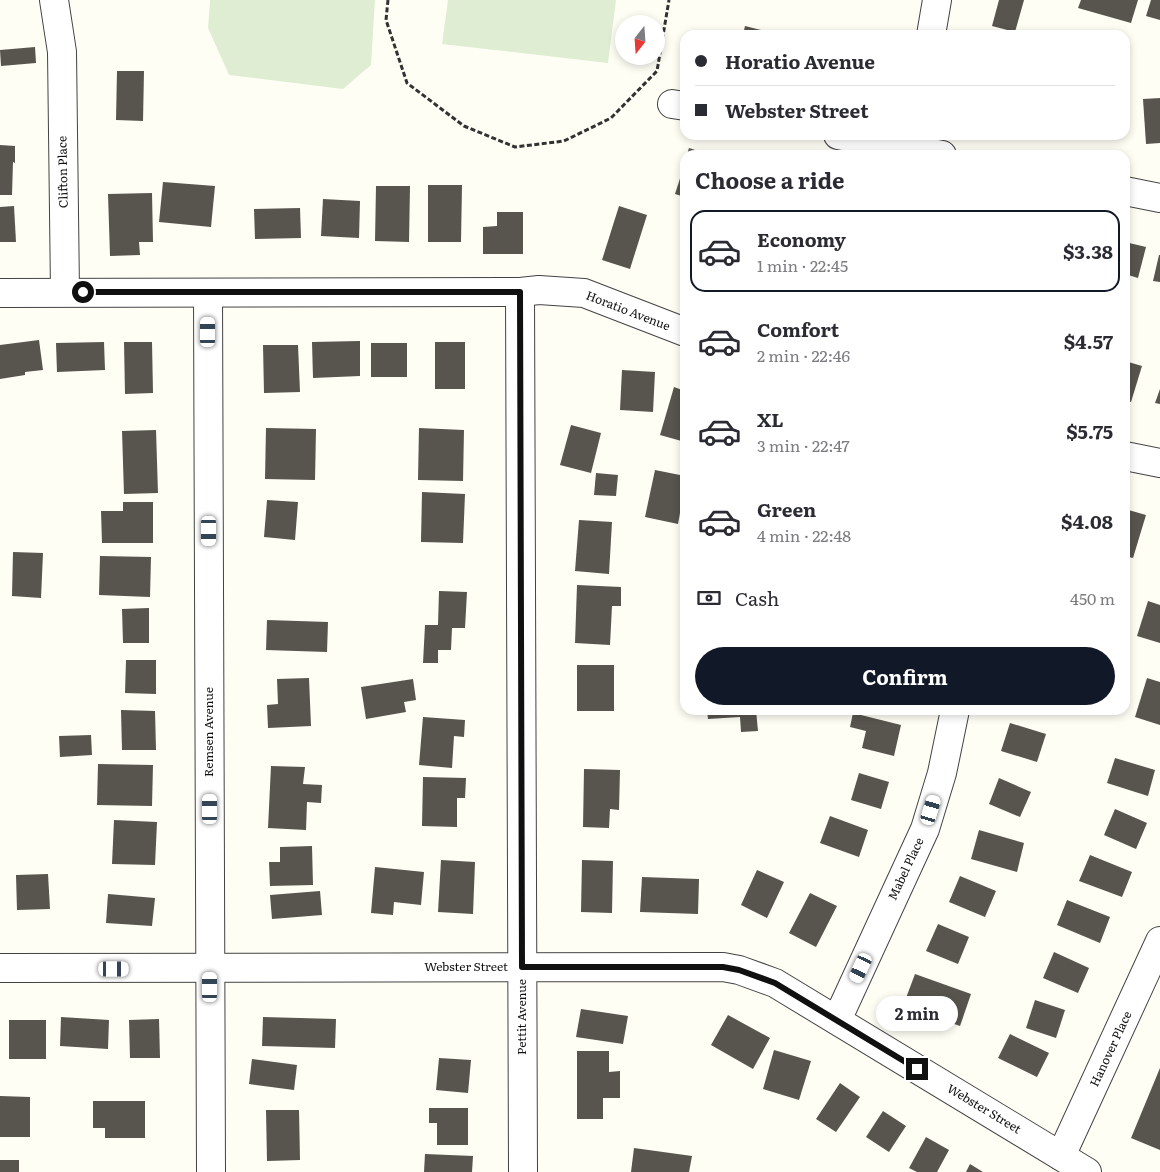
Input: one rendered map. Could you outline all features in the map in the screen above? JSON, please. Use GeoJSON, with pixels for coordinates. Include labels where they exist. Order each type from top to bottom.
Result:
{"type":"FeatureCollection","features":[{"type":"Feature","properties":{"kind":"street","name":"Clifton Place"},"geometry":{"type":"LineString","coordinates":[[54,0],[62,52],[65,292]]}},
{"type":"Feature","properties":{"kind":"street"},"geometry":{"type":"LineString","coordinates":[[931,30],[938,0]]}},
{"type":"Feature","properties":{"kind":"street"},"geometry":{"type":"LineString","coordinates":[[870,140],[923,150]]}},
{"type":"Feature","properties":{"kind":"street"},"geometry":{"type":"LineString","coordinates":[[1130,192],[1160,198]]}},
{"type":"Feature","properties":{"kind":"street","name":"Horatio Avenue"},"geometry":{"type":"LineString","coordinates":[[0,293],[520,292],[539,290],[584,293],[680,330]]}},
{"type":"Feature","properties":{"kind":"street","name":"Pettit Avenue"},"geometry":{"type":"LineString","coordinates":[[520,292],[523,1172]]}},
{"type":"Feature","properties":{"kind":"street","name":"Remsen Avenue"},"geometry":{"type":"LineString","coordinates":[[208,293],[210,1172]]}},
{"type":"Feature","properties":{"kind":"street"},"geometry":{"type":"LineString","coordinates":[[1130,457],[1160,463]]}},
{"type":"Feature","properties":{"kind":"street","name":"Mabel Place"},"geometry":{"type":"LineString","coordinates":[[837,1020],[925,828],[942,773],[954,715]]}},
{"type":"Feature","properties":{"kind":"street","name":"Hanover Place"},"geometry":{"type":"LineString","coordinates":[[1061,1156],[1160,941]]}},
{"type":"Feature","properties":{"kind":"street","name":"Webster Street"},"geometry":{"type":"LineString","coordinates":[[0,968],[723,967],[739,970],[775,983],[1087,1172]]}},
{"type":"Feature","properties":{"kind":"path"},"geometry":{"type":"LineString","coordinates":[[388,0],[386,20],[407,83],[464,126],[515,147],[564,141],[611,118],[657,71],[669,0]]}},
{"type":"Feature","properties":{"kind":"green space"},"geometry":{"type":"Polygon","coordinates":[[[210,0],[375,0],[371,65],[343,89],[229,75],[208,28],[210,0]]]}},
{"type":"Feature","properties":{"kind":"green space"},"geometry":{"type":"Polygon","coordinates":[[[448,0],[616,0],[608,63],[442,44],[448,0]]]}},
{"type":"Feature","properties":{"kind":"building"},"geometry":{"type":"Polygon","coordinates":[[[999,0],[1024,0],[1016,30],[992,26],[999,0]]]}},
{"type":"Feature","properties":{"kind":"building"},"geometry":{"type":"Polygon","coordinates":[[[1081,0],[1138,0],[1131,23],[1078,8],[1081,0]]]}},
{"type":"Feature","properties":{"kind":"building"},"geometry":{"type":"Polygon","coordinates":[[[1151,0],[1160,0],[1160,20],[1146,16],[1151,0]]]}},
{"type":"Feature","properties":{"kind":"building"},"geometry":{"type":"Polygon","coordinates":[[[745,26],[761,30],[744,30],[745,26]]]}},
{"type":"Feature","properties":{"kind":"building"},"geometry":{"type":"Polygon","coordinates":[[[35,47],[36,63],[1,66],[0,50],[35,47]]]}},
{"type":"Feature","properties":{"kind":"building"},"geometry":{"type":"Polygon","coordinates":[[[117,71],[144,71],[143,121],[116,120],[117,71]]]}},
{"type":"Feature","properties":{"kind":"building"},"geometry":{"type":"Polygon","coordinates":[[[1160,98],[1160,143],[1146,144],[1143,99],[1160,98]]]}},
{"type":"Feature","properties":{"kind":"building"},"geometry":{"type":"Polygon","coordinates":[[[0,145],[15,146],[12,195],[0,195],[0,145]]]}},
{"type":"Feature","properties":{"kind":"building"},"geometry":{"type":"Polygon","coordinates":[[[680,178],[680,196],[675,194],[680,178]]]}},
{"type":"Feature","properties":{"kind":"building"},"geometry":{"type":"Polygon","coordinates":[[[163,182],[215,186],[211,227],[159,222],[163,182]]]}},
{"type":"Feature","properties":{"kind":"building"},"geometry":{"type":"Polygon","coordinates":[[[428,185],[462,185],[461,242],[428,242],[428,185]]]}},
{"type":"Feature","properties":{"kind":"building"},"geometry":{"type":"Polygon","coordinates":[[[376,186],[410,186],[409,242],[375,241],[376,186]]]}},
{"type":"Feature","properties":{"kind":"building"},"geometry":{"type":"Polygon","coordinates":[[[152,193],[153,242],[139,242],[140,255],[110,256],[108,194],[152,193]]]}},
{"type":"Feature","properties":{"kind":"building"},"geometry":{"type":"Polygon","coordinates":[[[323,199],[360,201],[359,238],[321,236],[323,199]]]}},
{"type":"Feature","properties":{"kind":"building"},"geometry":{"type":"Polygon","coordinates":[[[14,206],[16,242],[0,242],[0,207],[14,206]]]}},
{"type":"Feature","properties":{"kind":"building"},"geometry":{"type":"Polygon","coordinates":[[[619,206],[647,215],[630,269],[602,260],[619,206]]]}},
{"type":"Feature","properties":{"kind":"building"},"geometry":{"type":"Polygon","coordinates":[[[300,208],[301,238],[255,239],[254,209],[300,208]]]}},
{"type":"Feature","properties":{"kind":"building"},"geometry":{"type":"Polygon","coordinates":[[[497,212],[523,212],[523,254],[483,254],[483,227],[497,226],[497,212]]]}},
{"type":"Feature","properties":{"kind":"building"},"geometry":{"type":"Polygon","coordinates":[[[1130,243],[1146,247],[1138,278],[1130,276],[1130,243]]]}},
{"type":"Feature","properties":{"kind":"building"},"geometry":{"type":"Polygon","coordinates":[[[1160,255],[1160,282],[1153,281],[1160,255]]]}},
{"type":"Feature","properties":{"kind":"building"},"geometry":{"type":"Polygon","coordinates":[[[39,340],[43,370],[25,372],[25,375],[0,379],[0,345],[39,340]]]}},
{"type":"Feature","properties":{"kind":"building"},"geometry":{"type":"Polygon","coordinates":[[[360,341],[360,376],[313,378],[312,342],[360,341]]]}},
{"type":"Feature","properties":{"kind":"building"},"geometry":{"type":"Polygon","coordinates":[[[104,342],[105,370],[57,372],[56,343],[104,342]]]}},
{"type":"Feature","properties":{"kind":"building"},"geometry":{"type":"Polygon","coordinates":[[[124,342],[152,342],[153,393],[125,394],[124,342]]]}},
{"type":"Feature","properties":{"kind":"building"},"geometry":{"type":"Polygon","coordinates":[[[435,342],[465,342],[465,389],[435,389],[435,342]]]}},
{"type":"Feature","properties":{"kind":"building"},"geometry":{"type":"Polygon","coordinates":[[[371,343],[407,343],[407,377],[371,377],[371,343]]]}},
{"type":"Feature","properties":{"kind":"building"},"geometry":{"type":"Polygon","coordinates":[[[263,345],[298,345],[300,392],[264,393],[263,345]]]}},
{"type":"Feature","properties":{"kind":"building"},"geometry":{"type":"Polygon","coordinates":[[[1130,362],[1142,366],[1130,402],[1130,362]]]}},
{"type":"Feature","properties":{"kind":"building"},"geometry":{"type":"Polygon","coordinates":[[[622,370],[655,372],[653,412],[620,410],[622,370]]]}},
{"type":"Feature","properties":{"kind":"building"},"geometry":{"type":"Polygon","coordinates":[[[674,387],[680,389],[680,441],[660,435],[674,387]]]}},
{"type":"Feature","properties":{"kind":"building"},"geometry":{"type":"Polygon","coordinates":[[[1160,389],[1160,404],[1155,403],[1160,389]]]}},
{"type":"Feature","properties":{"kind":"building"},"geometry":{"type":"Polygon","coordinates":[[[571,425],[601,433],[591,473],[560,465],[571,425]]]}},
{"type":"Feature","properties":{"kind":"building"},"geometry":{"type":"Polygon","coordinates":[[[266,428],[316,429],[315,480],[265,479],[266,428]]]}},
{"type":"Feature","properties":{"kind":"building"},"geometry":{"type":"Polygon","coordinates":[[[419,428],[464,430],[463,481],[418,480],[419,428]]]}},
{"type":"Feature","properties":{"kind":"building"},"geometry":{"type":"Polygon","coordinates":[[[156,430],[158,493],[124,494],[122,431],[156,430]]]}},
{"type":"Feature","properties":{"kind":"building"},"geometry":{"type":"Polygon","coordinates":[[[655,470],[680,475],[680,513],[678,524],[645,517],[655,470]]]}},
{"type":"Feature","properties":{"kind":"building"},"geometry":{"type":"Polygon","coordinates":[[[596,473],[618,475],[616,496],[594,495],[596,473]]]}},
{"type":"Feature","properties":{"kind":"building"},"geometry":{"type":"Polygon","coordinates":[[[422,492],[465,494],[463,543],[421,542],[422,492]]]}},
{"type":"Feature","properties":{"kind":"building"},"geometry":{"type":"Polygon","coordinates":[[[267,500],[298,502],[295,540],[264,537],[267,500]]]}},
{"type":"Feature","properties":{"kind":"building"},"geometry":{"type":"Polygon","coordinates":[[[123,502],[153,502],[153,543],[102,543],[101,511],[123,511],[123,502]]]}},
{"type":"Feature","properties":{"kind":"building"},"geometry":{"type":"Polygon","coordinates":[[[1130,510],[1146,515],[1133,558],[1130,557],[1130,510]]]}},
{"type":"Feature","properties":{"kind":"building"},"geometry":{"type":"Polygon","coordinates":[[[579,520],[612,522],[609,574],[575,571],[579,520]]]}},
{"type":"Feature","properties":{"kind":"building"},"geometry":{"type":"Polygon","coordinates":[[[13,552],[43,553],[41,598],[12,596],[13,552]]]}},
{"type":"Feature","properties":{"kind":"building"},"geometry":{"type":"Polygon","coordinates":[[[100,556],[151,557],[150,597],[99,595],[100,556]]]}},
{"type":"Feature","properties":{"kind":"building"},"geometry":{"type":"Polygon","coordinates":[[[577,585],[621,587],[621,606],[612,606],[610,645],[575,643],[577,585]]]}},
{"type":"Feature","properties":{"kind":"building"},"geometry":{"type":"Polygon","coordinates":[[[439,591],[467,592],[465,628],[452,628],[451,650],[438,650],[438,663],[423,663],[425,625],[438,625],[439,591]]]}},
{"type":"Feature","properties":{"kind":"building"},"geometry":{"type":"Polygon","coordinates":[[[1148,601],[1160,605],[1160,643],[1137,636],[1148,601]]]}},
{"type":"Feature","properties":{"kind":"building"},"geometry":{"type":"Polygon","coordinates":[[[149,608],[149,643],[123,643],[122,609],[149,608]]]}},
{"type":"Feature","properties":{"kind":"building"},"geometry":{"type":"Polygon","coordinates":[[[267,620],[328,622],[327,652],[266,650],[267,620]]]}},
{"type":"Feature","properties":{"kind":"building"},"geometry":{"type":"Polygon","coordinates":[[[126,660],[156,660],[156,694],[125,693],[126,660]]]}},
{"type":"Feature","properties":{"kind":"building"},"geometry":{"type":"Polygon","coordinates":[[[577,665],[614,665],[614,711],[577,711],[577,665]]]}},
{"type":"Feature","properties":{"kind":"building"},"geometry":{"type":"Polygon","coordinates":[[[309,678],[311,726],[268,728],[267,705],[278,704],[277,679],[309,678]]]}},
{"type":"Feature","properties":{"kind":"building"},"geometry":{"type":"Polygon","coordinates":[[[1147,678],[1160,682],[1160,725],[1135,717],[1147,678]]]}},
{"type":"Feature","properties":{"kind":"building"},"geometry":{"type":"Polygon","coordinates":[[[413,679],[416,700],[404,702],[406,712],[366,719],[361,687],[413,679]]]}},
{"type":"Feature","properties":{"kind":"building"},"geometry":{"type":"Polygon","coordinates":[[[121,710],[155,711],[156,750],[122,750],[121,710]]]}},
{"type":"Feature","properties":{"kind":"building"},"geometry":{"type":"Polygon","coordinates":[[[708,715],[756,715],[758,731],[741,732],[740,717],[708,719],[708,715]]]}},
{"type":"Feature","properties":{"kind":"building"},"geometry":{"type":"Polygon","coordinates":[[[853,715],[861,715],[901,725],[894,756],[862,748],[866,731],[850,727],[853,715]]]}},
{"type":"Feature","properties":{"kind":"building"},"geometry":{"type":"Polygon","coordinates":[[[423,717],[465,720],[464,737],[454,736],[452,768],[419,765],[423,717]]]}},
{"type":"Feature","properties":{"kind":"building"},"geometry":{"type":"Polygon","coordinates":[[[1010,723],[1046,734],[1037,762],[1001,751],[1010,723]]]}},
{"type":"Feature","properties":{"kind":"building"},"geometry":{"type":"Polygon","coordinates":[[[91,735],[92,755],[60,757],[59,736],[91,735]]]}},
{"type":"Feature","properties":{"kind":"building"},"geometry":{"type":"Polygon","coordinates":[[[1115,758],[1155,770],[1148,796],[1107,783],[1115,758]]]}},
{"type":"Feature","properties":{"kind":"building"},"geometry":{"type":"Polygon","coordinates":[[[98,764],[153,765],[152,806],[97,805],[98,764]]]}},
{"type":"Feature","properties":{"kind":"building"},"geometry":{"type":"Polygon","coordinates":[[[271,766],[305,767],[303,784],[322,785],[321,803],[307,802],[306,830],[268,828],[271,766]]]}},
{"type":"Feature","properties":{"kind":"building"},"geometry":{"type":"Polygon","coordinates":[[[584,769],[620,770],[619,810],[610,809],[609,828],[583,827],[584,769]]]}},
{"type":"Feature","properties":{"kind":"building"},"geometry":{"type":"Polygon","coordinates":[[[859,773],[889,782],[881,809],[851,800],[859,773]]]}},
{"type":"Feature","properties":{"kind":"building"},"geometry":{"type":"Polygon","coordinates":[[[423,777],[466,778],[465,798],[457,798],[457,827],[422,826],[423,777]]]}},
{"type":"Feature","properties":{"kind":"building"},"geometry":{"type":"Polygon","coordinates":[[[999,778],[1031,792],[1020,817],[989,804],[999,778]]]}},
{"type":"Feature","properties":{"kind":"building"},"geometry":{"type":"Polygon","coordinates":[[[1115,809],[1147,823],[1136,849],[1104,835],[1115,809]]]}},
{"type":"Feature","properties":{"kind":"building"},"geometry":{"type":"Polygon","coordinates":[[[830,816],[868,830],[859,857],[820,843],[830,816]]]}},
{"type":"Feature","properties":{"kind":"building"},"geometry":{"type":"Polygon","coordinates":[[[114,820],[157,822],[155,865],[112,864],[114,820]]]}},
{"type":"Feature","properties":{"kind":"building"},"geometry":{"type":"Polygon","coordinates":[[[979,830],[1024,843],[1017,872],[971,859],[979,830]]]}},
{"type":"Feature","properties":{"kind":"building"},"geometry":{"type":"Polygon","coordinates":[[[312,846],[313,885],[270,886],[269,862],[280,862],[280,847],[312,846]]]}},
{"type":"Feature","properties":{"kind":"building"},"geometry":{"type":"Polygon","coordinates":[[[1090,855],[1132,872],[1122,897],[1079,881],[1090,855]]]}},
{"type":"Feature","properties":{"kind":"building"},"geometry":{"type":"Polygon","coordinates":[[[441,860],[475,862],[473,914],[438,912],[441,860]]]}},
{"type":"Feature","properties":{"kind":"building"},"geometry":{"type":"Polygon","coordinates":[[[582,860],[613,861],[612,913],[581,912],[582,860]]]}},
{"type":"Feature","properties":{"kind":"building"},"geometry":{"type":"Polygon","coordinates":[[[375,867],[424,872],[421,905],[394,902],[393,915],[371,913],[375,867]]]}},
{"type":"Feature","properties":{"kind":"building"},"geometry":{"type":"Polygon","coordinates":[[[757,870],[784,882],[767,918],[741,905],[757,870]]]}},
{"type":"Feature","properties":{"kind":"building"},"geometry":{"type":"Polygon","coordinates":[[[48,874],[50,909],[17,910],[16,875],[48,874]]]}},
{"type":"Feature","properties":{"kind":"building"},"geometry":{"type":"Polygon","coordinates":[[[960,876],[996,891],[985,917],[949,902],[960,876]]]}},
{"type":"Feature","properties":{"kind":"building"},"geometry":{"type":"Polygon","coordinates":[[[642,877],[699,879],[698,914],[640,912],[642,877]]]}},
{"type":"Feature","properties":{"kind":"building"},"geometry":{"type":"Polygon","coordinates":[[[320,891],[322,915],[272,919],[270,895],[320,891]]]}},
{"type":"Feature","properties":{"kind":"building"},"geometry":{"type":"Polygon","coordinates":[[[810,893],[837,906],[816,947],[789,933],[810,893]]]}},
{"type":"Feature","properties":{"kind":"building"},"geometry":{"type":"Polygon","coordinates":[[[108,894],[155,898],[152,926],[106,923],[108,894]]]}},
{"type":"Feature","properties":{"kind":"building"},"geometry":{"type":"Polygon","coordinates":[[[1067,900],[1110,917],[1100,943],[1057,925],[1067,900]]]}},
{"type":"Feature","properties":{"kind":"building"},"geometry":{"type":"Polygon","coordinates":[[[938,924],[969,937],[958,964],[926,951],[938,924]]]}},
{"type":"Feature","properties":{"kind":"building"},"geometry":{"type":"Polygon","coordinates":[[[1054,952],[1089,968],[1078,993],[1043,978],[1054,952]]]}},
{"type":"Feature","properties":{"kind":"building"},"geometry":{"type":"Polygon","coordinates":[[[915,974],[971,994],[960,1026],[903,1006],[915,974]]]}},
{"type":"Feature","properties":{"kind":"building"},"geometry":{"type":"Polygon","coordinates":[[[1035,1000],[1065,1010],[1056,1038],[1026,1028],[1035,1000]]]}},
{"type":"Feature","properties":{"kind":"building"},"geometry":{"type":"Polygon","coordinates":[[[581,1009],[628,1016],[623,1044],[576,1037],[581,1009]]]}},
{"type":"Feature","properties":{"kind":"building"},"geometry":{"type":"Polygon","coordinates":[[[728,1015],[770,1038],[753,1069],[711,1045],[728,1015]]]}},
{"type":"Feature","properties":{"kind":"building"},"geometry":{"type":"Polygon","coordinates":[[[61,1017],[109,1020],[108,1049],[60,1046],[61,1017]]]}},
{"type":"Feature","properties":{"kind":"building"},"geometry":{"type":"Polygon","coordinates":[[[263,1017],[336,1019],[335,1048],[262,1046],[263,1017]]]}},
{"type":"Feature","properties":{"kind":"building"},"geometry":{"type":"Polygon","coordinates":[[[159,1019],[160,1058],[130,1058],[129,1020],[159,1019]]]}},
{"type":"Feature","properties":{"kind":"building"},"geometry":{"type":"Polygon","coordinates":[[[9,1020],[46,1020],[46,1059],[9,1059],[9,1020]]]}},
{"type":"Feature","properties":{"kind":"building"},"geometry":{"type":"Polygon","coordinates":[[[1010,1034],[1049,1053],[1037,1077],[998,1058],[1010,1034]]]}},
{"type":"Feature","properties":{"kind":"building"},"geometry":{"type":"Polygon","coordinates":[[[774,1050],[811,1061],[799,1100],[763,1089],[774,1050]]]}},
{"type":"Feature","properties":{"kind":"building"},"geometry":{"type":"Polygon","coordinates":[[[577,1051],[609,1051],[609,1072],[620,1071],[620,1098],[603,1098],[603,1119],[577,1119],[577,1051]]]}},
{"type":"Feature","properties":{"kind":"building"},"geometry":{"type":"Polygon","coordinates":[[[439,1058],[471,1060],[468,1093],[436,1090],[439,1058]]]}},
{"type":"Feature","properties":{"kind":"building"},"geometry":{"type":"Polygon","coordinates":[[[252,1059],[297,1065],[294,1090],[249,1084],[252,1059]]]}},
{"type":"Feature","properties":{"kind":"building"},"geometry":{"type":"Polygon","coordinates":[[[1160,1068],[1160,1150],[1131,1138],[1160,1068]]]}},
{"type":"Feature","properties":{"kind":"building"},"geometry":{"type":"Polygon","coordinates":[[[840,1083],[860,1097],[836,1132],[816,1119],[840,1083]]]}},
{"type":"Feature","properties":{"kind":"building"},"geometry":{"type":"Polygon","coordinates":[[[0,1096],[30,1097],[30,1137],[0,1137],[0,1096]]]}},
{"type":"Feature","properties":{"kind":"building"},"geometry":{"type":"Polygon","coordinates":[[[93,1101],[145,1101],[145,1138],[105,1138],[105,1128],[93,1128],[93,1101]]]}},
{"type":"Feature","properties":{"kind":"building"},"geometry":{"type":"Polygon","coordinates":[[[429,1108],[468,1108],[468,1145],[437,1145],[437,1123],[429,1123],[429,1108]]]}},
{"type":"Feature","properties":{"kind":"building"},"geometry":{"type":"Polygon","coordinates":[[[266,1110],[299,1110],[300,1160],[267,1161],[266,1110]]]}},
{"type":"Feature","properties":{"kind":"building"},"geometry":{"type":"Polygon","coordinates":[[[883,1111],[906,1126],[889,1152],[866,1137],[883,1111]]]}},
{"type":"Feature","properties":{"kind":"building"},"geometry":{"type":"Polygon","coordinates":[[[926,1137],[949,1150],[937,1172],[917,1172],[909,1168],[926,1137]]]}},
{"type":"Feature","properties":{"kind":"building"},"geometry":{"type":"Polygon","coordinates":[[[634,1148],[692,1156],[689,1172],[631,1172],[634,1148]]]}},
{"type":"Feature","properties":{"kind":"building"},"geometry":{"type":"Polygon","coordinates":[[[425,1154],[473,1156],[472,1172],[424,1172],[425,1154]]]}},
{"type":"Feature","properties":{"kind":"building"},"geometry":{"type":"Polygon","coordinates":[[[0,1160],[19,1160],[19,1172],[0,1172],[0,1160]]]}},
{"type":"Feature","properties":{"kind":"building"},"geometry":{"type":"Polygon","coordinates":[[[970,1164],[983,1172],[966,1172],[970,1164]]]}},
{"type":"Feature","properties":{"kind":"route"},"geometry":{"type":"LineString","coordinates":[[83,292],[520,292],[522,967],[723,967],[739,970],[775,983],[917,1069]]}}]}
